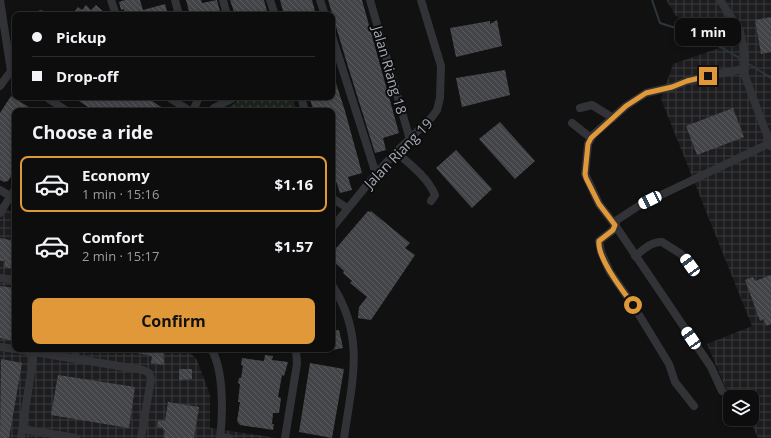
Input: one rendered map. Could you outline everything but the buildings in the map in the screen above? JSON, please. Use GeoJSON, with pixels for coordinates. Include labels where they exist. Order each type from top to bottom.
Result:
{"type":"FeatureCollection","features":[{"type":"Feature","properties":{"kind":"street"},"geometry":{"type":"LineString","coordinates":[[0,0],[12,68]]}},
{"type":"Feature","properties":{"kind":"street"},"geometry":{"type":"LineString","coordinates":[[111,0],[115,12]]}},
{"type":"Feature","properties":{"kind":"street"},"geometry":{"type":"LineString","coordinates":[[175,0],[178,12]]}},
{"type":"Feature","properties":{"kind":"street"},"geometry":{"type":"LineString","coordinates":[[223,0],[226,12]]}},
{"type":"Feature","properties":{"kind":"street"},"geometry":{"type":"LineString","coordinates":[[270,0],[274,12]]}},
{"type":"Feature","properties":{"kind":"street"},"geometry":{"type":"LineString","coordinates":[[320,0],[324,12]]}},
{"type":"Feature","properties":{"kind":"street","name":"Jalan Riang 18"},"geometry":{"type":"LineString","coordinates":[[370,0],[410,140]]}},
{"type":"Feature","properties":{"kind":"street","name":"Jalan Riang 19"},"geometry":{"type":"LineString","coordinates":[[335,224],[376,174],[432,117],[437,110],[440,98],[441,66],[421,0]]}},
{"type":"Feature","properties":{"kind":"street"},"geometry":{"type":"LineString","coordinates":[[694,406],[675,382],[669,364],[610,272],[600,252],[599,241],[613,230],[617,220],[640,205],[770,145],[744,67],[745,56],[740,31],[720,0]]}},
{"type":"Feature","properties":{"kind":"street"},"geometry":{"type":"LineString","coordinates":[[335,45],[376,174]]}},
{"type":"Feature","properties":{"kind":"street"},"geometry":{"type":"LineString","coordinates":[[722,391],[711,367],[615,225],[599,204],[585,174],[588,144],[591,138],[626,106],[646,93],[672,87],[701,77],[744,67]]}},
{"type":"Feature","properties":{"kind":"street"},"geometry":{"type":"LineString","coordinates":[[0,86],[12,75]]}},
{"type":"Feature","properties":{"kind":"street"},"geometry":{"type":"LineString","coordinates":[[50,100],[61,108]]}},
{"type":"Feature","properties":{"kind":"street"},"geometry":{"type":"LineString","coordinates":[[173,100],[187,108]]}},
{"type":"Feature","properties":{"kind":"street"},"geometry":{"type":"LineString","coordinates":[[214,108],[229,100]]}},
{"type":"Feature","properties":{"kind":"street"},"geometry":{"type":"LineString","coordinates":[[580,108],[592,105],[607,116],[613,118]]}},
{"type":"Feature","properties":{"kind":"street"},"geometry":{"type":"LineString","coordinates":[[572,123],[591,138]]}},
{"type":"Feature","properties":{"kind":"street"},"geometry":{"type":"LineString","coordinates":[[396,152],[422,176],[433,189],[435,195],[430,201]]}},
{"type":"Feature","properties":{"kind":"street"},"geometry":{"type":"LineString","coordinates":[[0,190],[12,197]]}},
{"type":"Feature","properties":{"kind":"street"},"geometry":{"type":"LineString","coordinates":[[0,213],[12,199]]}},
{"type":"Feature","properties":{"kind":"street"},"geometry":{"type":"LineString","coordinates":[[335,200],[347,208]]}},
{"type":"Feature","properties":{"kind":"street"},"geometry":{"type":"LineString","coordinates":[[635,256],[648,246],[659,241],[681,254],[690,265]]}},
{"type":"Feature","properties":{"kind":"street"},"geometry":{"type":"LineString","coordinates":[[0,278],[12,280]]}},
{"type":"Feature","properties":{"kind":"street"},"geometry":{"type":"LineString","coordinates":[[335,290],[345,307],[351,327],[354,345],[354,364],[344,438]]}},
{"type":"Feature","properties":{"kind":"street"},"geometry":{"type":"LineString","coordinates":[[0,346],[12,348]]}},
{"type":"Feature","properties":{"kind":"street"},"geometry":{"type":"LineString","coordinates":[[21,438],[34,352],[143,370],[151,374],[141,438]]}},
{"type":"Feature","properties":{"kind":"street"},"geometry":{"type":"LineString","coordinates":[[74,358],[75,352]]}},
{"type":"Feature","properties":{"kind":"street"},"geometry":{"type":"LineString","coordinates":[[213,352],[216,356],[219,373],[222,412],[220,438],[229,438]]}},
{"type":"Feature","properties":{"kind":"street"},"geometry":{"type":"LineString","coordinates":[[285,438],[297,364],[296,352]]}},
{"type":"Feature","properties":{"kind":"street"},"geometry":{"type":"LineString","coordinates":[[22,429],[76,438]]}},
{"type":"Feature","properties":{"kind":"shaded area"},"geometry":{"type":"Polygon","coordinates":[[[666,0],[771,0],[771,438],[758,438],[752,426],[759,426],[759,390],[727,390],[707,344],[752,326],[661,99],[673,64],[731,44],[676,16],[666,0]]]}},
{"type":"Feature","properties":{"kind":"shaded area"},"geometry":{"type":"Polygon","coordinates":[[[239,100],[293,100],[296,108],[227,108],[239,100]]]}},
{"type":"Feature","properties":{"kind":"shaded area"},"geometry":{"type":"Polygon","coordinates":[[[0,204],[12,212],[12,352],[190,352],[197,360],[210,395],[210,428],[277,438],[0,438],[0,204]]]}},
{"type":"Feature","properties":{"kind":"waterway"},"geometry":{"type":"LineString","coordinates":[[652,0],[660,23],[703,38],[743,60]]}},
{"type":"Feature","properties":{"kind":"waterway"},"geometry":{"type":"LineString","coordinates":[[747,63],[771,78]]}},
{"type":"Feature","properties":{"kind":"route"},"geometry":{"type":"LineString","coordinates":[[633,305],[610,272],[600,252],[598,244],[599,241],[613,230],[615,225],[599,204],[586,178],[585,174],[588,144],[593,135],[626,106],[646,93],[708,76]]}}]}
